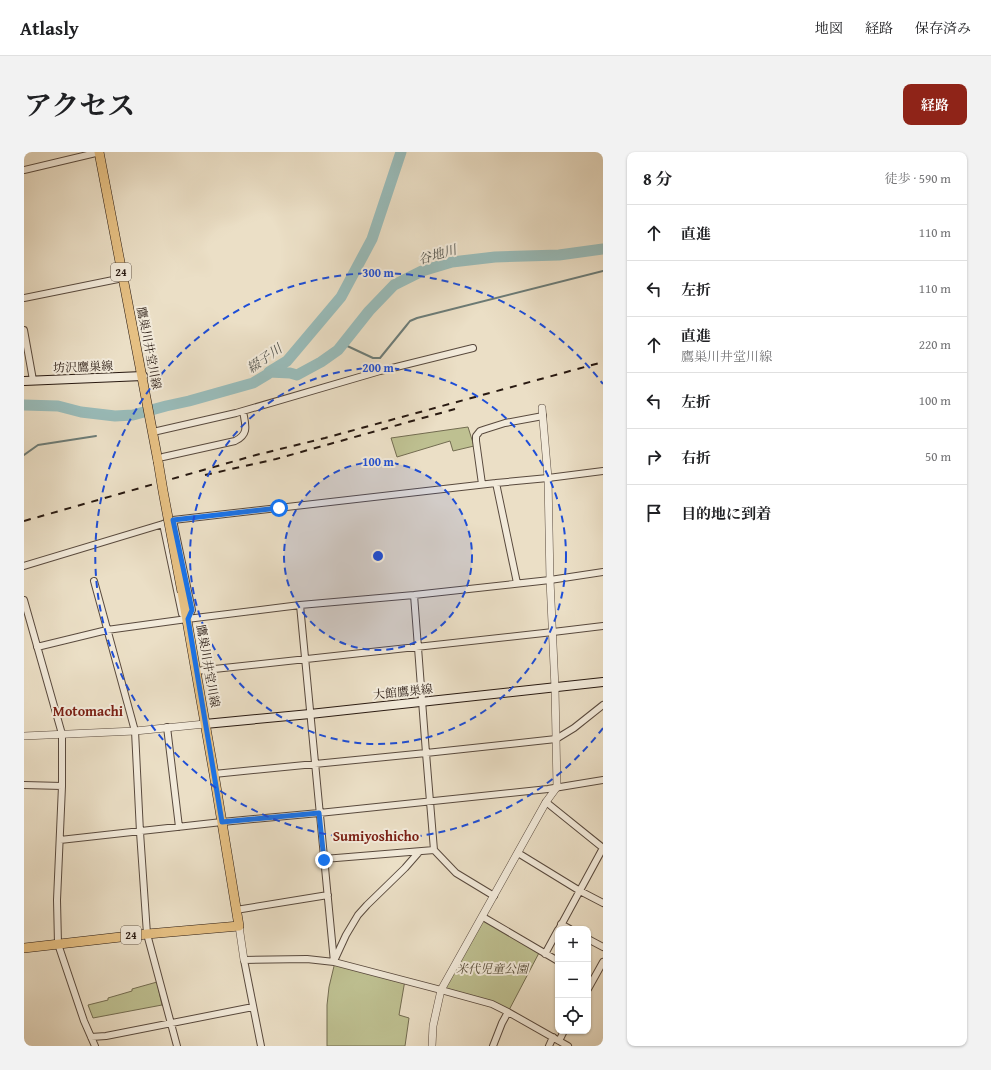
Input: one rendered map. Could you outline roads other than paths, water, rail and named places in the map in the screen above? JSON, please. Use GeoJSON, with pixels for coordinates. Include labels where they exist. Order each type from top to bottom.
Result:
{"type":"FeatureCollection","features":[{"type":"Feature","properties":{"kind":"main road","name":"鷹巣川井堂川線"},"geometry":{"type":"LineString","coordinates":[[100,152],[152,429],[161,459],[239,926]]}},
{"type":"Feature","properties":{"kind":"main road","name":"坊沢鷹巣線"},"geometry":{"type":"LineString","coordinates":[[24,381],[142,376]]}},
{"type":"Feature","properties":{"kind":"main road","name":"大館鷹巣線"},"geometry":{"type":"LineString","coordinates":[[206,724],[603,682]]}},
{"type":"Feature","properties":{"kind":"main road","name":"24"},"geometry":{"type":"LineString","coordinates":[[24,948],[147,934],[239,926]]}},
{"type":"Feature","properties":{"kind":"street"},"geometry":{"type":"LineString","coordinates":[[24,170],[100,152]]}},
{"type":"Feature","properties":{"kind":"street"},"geometry":{"type":"LineString","coordinates":[[24,298],[123,278]]}},
{"type":"Feature","properties":{"kind":"street"},"geometry":{"type":"LineString","coordinates":[[24,330],[34,380]]}},
{"type":"Feature","properties":{"kind":"street"},"geometry":{"type":"LineString","coordinates":[[152,429],[243,411],[380,370],[473,348]]}},
{"type":"Feature","properties":{"kind":"street"},"geometry":{"type":"LineString","coordinates":[[432,1046],[441,990],[546,802],[557,787],[554,632],[550,580],[548,478],[542,408]]}},
{"type":"Feature","properties":{"kind":"street"},"geometry":{"type":"LineString","coordinates":[[161,459],[240,439],[245,432],[246,426],[243,411]]}},
{"type":"Feature","properties":{"kind":"street"},"geometry":{"type":"LineString","coordinates":[[482,484],[476,441],[476,436],[480,431],[505,423],[543,416]]}},
{"type":"Feature","properties":{"kind":"street"},"geometry":{"type":"LineString","coordinates":[[24,566],[173,520],[603,471]]}},
{"type":"Feature","properties":{"kind":"street"},"geometry":{"type":"LineString","coordinates":[[496,483],[518,583]]}},
{"type":"Feature","properties":{"kind":"street"},"geometry":{"type":"LineString","coordinates":[[173,520],[192,610],[188,619]]}},
{"type":"Feature","properties":{"kind":"street"},"geometry":{"type":"LineString","coordinates":[[163,524],[181,613],[188,619]]}},
{"type":"Feature","properties":{"kind":"street"},"geometry":{"type":"LineString","coordinates":[[37,647],[107,630],[188,619],[300,605],[414,595],[550,580],[603,572]]}},
{"type":"Feature","properties":{"kind":"street"},"geometry":{"type":"LineString","coordinates":[[94,580],[135,731],[147,934],[177,1046]]}},
{"type":"Feature","properties":{"kind":"street"},"geometry":{"type":"LineString","coordinates":[[414,595],[434,850],[456,873],[494,896]]}},
{"type":"Feature","properties":{"kind":"street"},"geometry":{"type":"LineString","coordinates":[[24,600],[62,734],[62,786],[57,900],[58,944],[84,1021],[95,1046]]}},
{"type":"Feature","properties":{"kind":"street"},"geometry":{"type":"LineString","coordinates":[[300,605],[334,962]]}},
{"type":"Feature","properties":{"kind":"street"},"geometry":{"type":"LineString","coordinates":[[196,671],[603,626]]}},
{"type":"Feature","properties":{"kind":"street"},"geometry":{"type":"LineString","coordinates":[[214,774],[556,739],[574,728],[603,705]]}},
{"type":"Feature","properties":{"kind":"street"},"geometry":{"type":"LineString","coordinates":[[24,736],[135,731],[206,724]]}},
{"type":"Feature","properties":{"kind":"street"},"geometry":{"type":"LineString","coordinates":[[167,727],[179,827]]}},
{"type":"Feature","properties":{"kind":"street"},"geometry":{"type":"LineString","coordinates":[[60,840],[548,789],[603,780]]}},
{"type":"Feature","properties":{"kind":"street"},"geometry":{"type":"LineString","coordinates":[[24,785],[62,786]]}},
{"type":"Feature","properties":{"kind":"street"},"geometry":{"type":"LineString","coordinates":[[546,802],[603,848],[560,926]]}},
{"type":"Feature","properties":{"kind":"street"},"geometry":{"type":"LineString","coordinates":[[324,860],[434,850]]}},
{"type":"Feature","properties":{"kind":"street"},"geometry":{"type":"LineString","coordinates":[[334,962],[346,935],[358,914],[405,868],[419,852]]}},
{"type":"Feature","properties":{"kind":"street"},"geometry":{"type":"LineString","coordinates":[[518,853],[580,891],[603,903]]}},
{"type":"Feature","properties":{"kind":"street"},"geometry":{"type":"LineString","coordinates":[[236,910],[328,896]]}},
{"type":"Feature","properties":{"kind":"street"},"geometry":{"type":"LineString","coordinates":[[483,916],[555,959]]}},
{"type":"Feature","properties":{"kind":"street"},"geometry":{"type":"LineString","coordinates":[[239,926],[244,960],[261,1046]]}},
{"type":"Feature","properties":{"kind":"street"},"geometry":{"type":"LineString","coordinates":[[545,954],[555,935]]}},
{"type":"Feature","properties":{"kind":"street"},"geometry":{"type":"LineString","coordinates":[[591,941],[603,947]]}},
{"type":"Feature","properties":{"kind":"street"},"geometry":{"type":"LineString","coordinates":[[244,960],[307,959],[334,962],[441,990],[492,1004],[568,1046]]}},
{"type":"Feature","properties":{"kind":"street"},"geometry":{"type":"LineString","coordinates":[[591,978],[603,962]]}},
{"type":"Feature","properties":{"kind":"street"},"geometry":{"type":"LineString","coordinates":[[91,1037],[106,1036],[253,1007]]}},
{"type":"Feature","properties":{"kind":"street"},"geometry":{"type":"LineString","coordinates":[[493,1046],[508,1012]]}},
{"type":"Feature","properties":{"kind":"street"},"geometry":{"type":"LineString","coordinates":[[549,1046],[561,1034]]}},
{"type":"Feature","properties":{"kind":"waterway","name":"谷地川"},"geometry":{"type":"LineString","coordinates":[[24,405],[58,406],[81,412],[115,416],[133,415],[253,383],[268,374],[287,361],[341,297],[372,239],[401,152]]}},
{"type":"Feature","properties":{"kind":"waterway","name":"谷地川"},"geometry":{"type":"LineString","coordinates":[[269,372],[290,373],[297,375],[321,362],[338,350],[369,311],[394,285],[422,271],[452,262],[495,257],[559,255],[603,249]]}},
{"type":"Feature","properties":{"kind":"waterway"},"geometry":{"type":"LineString","coordinates":[[343,344],[373,358],[380,358],[410,321],[417,318],[603,271]]}},
{"type":"Feature","properties":{"kind":"waterway"},"geometry":{"type":"LineString","coordinates":[[24,455],[38,445],[96,436]]}},
{"type":"Feature","properties":{"kind":"railway"},"geometry":{"type":"LineString","coordinates":[[24,521],[256,455],[325,438],[603,362]]}},
{"type":"Feature","properties":{"kind":"railway"},"geometry":{"type":"LineString","coordinates":[[205,475],[276,459],[455,409]]}},
{"type":"Feature","properties":{"kind":"district","name":"Motomachi"},"geometry":{"type":"Point","coordinates":[88,711]}},
{"type":"Feature","properties":{"kind":"district","name":"Sumiyoshicho"},"geometry":{"type":"Point","coordinates":[376,836]}},
{"type":"Feature","properties":{"kind":"water label","name":"綴子川"},"geometry":{"type":"Point","coordinates":[264,358]}},
{"type":"Feature","properties":{"kind":"park label","name":"米代児童公園"},"geometry":{"type":"Point","coordinates":[492,969]}}]}
